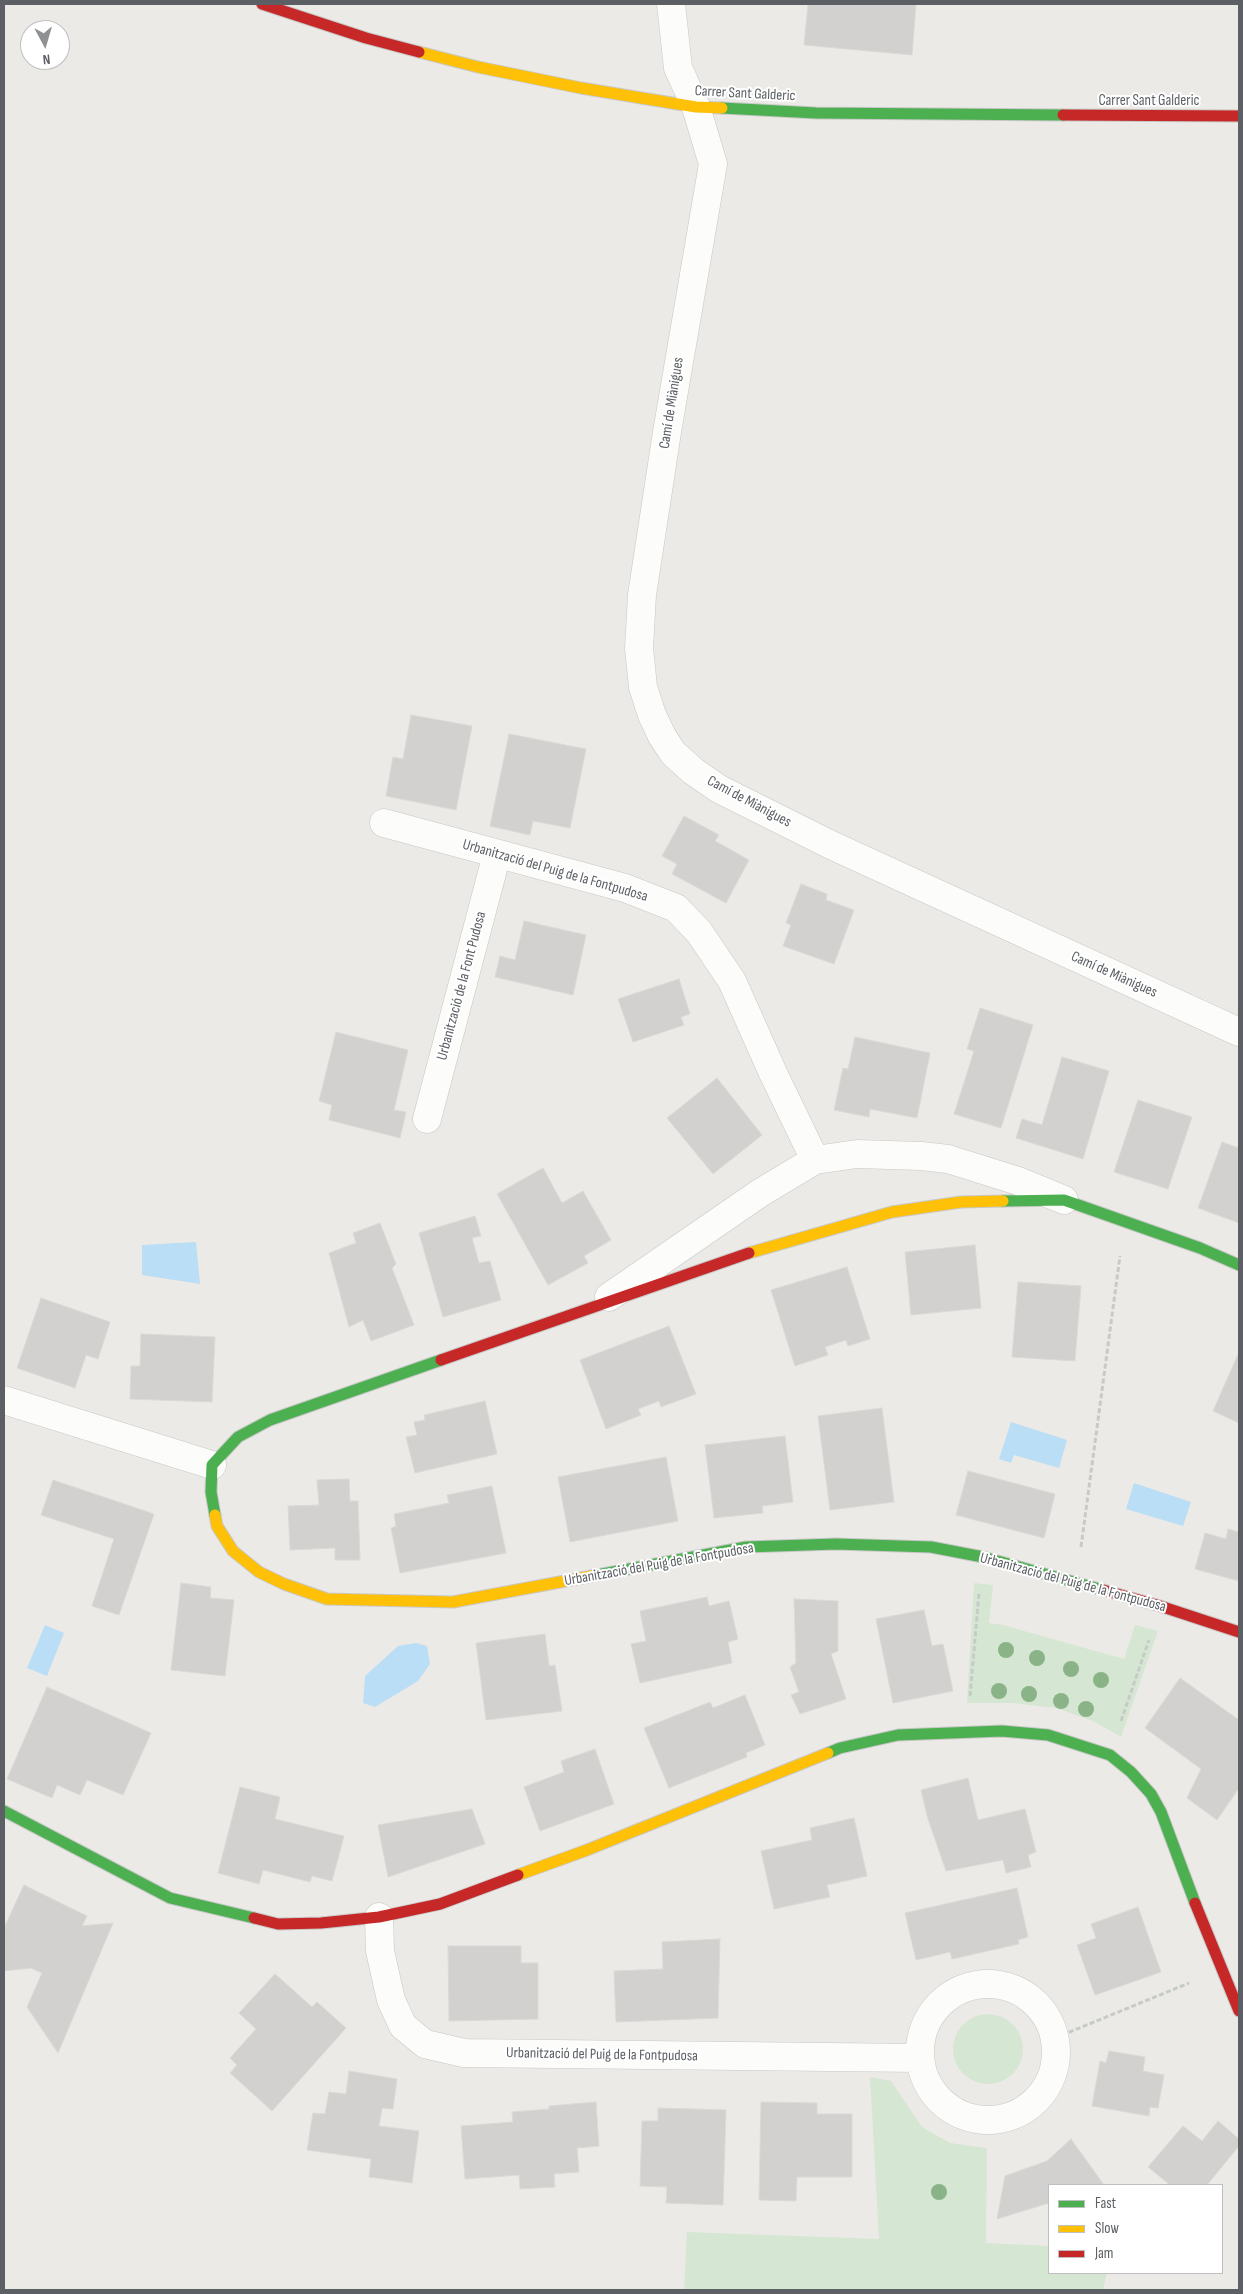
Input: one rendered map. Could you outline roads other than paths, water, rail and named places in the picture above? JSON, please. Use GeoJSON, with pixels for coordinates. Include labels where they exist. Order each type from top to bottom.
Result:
{"type":"FeatureCollection","features":[{"type":"Feature","properties":{"kind":"street","name":"Carrer Sant Galderic"},"geometry":{"type":"LineString","coordinates":[[262,4],[366,38],[478,67],[581,88],[696,107],[816,113],[1239,116]]}},
{"type":"Feature","properties":{"kind":"street","name":"Camí de Miànigues"},"geometry":{"type":"LineString","coordinates":[[671,4],[678,68],[696,107],[713,164],[650,537],[642,595],[639,648],[642,687],[662,736],[673,753],[719,790],[838,848],[1239,1032]]}},
{"type":"Feature","properties":{"kind":"street","name":"Urbanització del Puig de la Fontpudosa"},"geometry":{"type":"LineString","coordinates":[[384,823],[625,888],[676,908],[699,932],[732,980],[773,1073],[815,1160]]}},
{"type":"Feature","properties":{"kind":"street","name":"Urbanització de la Font Pudosa"},"geometry":{"type":"LineString","coordinates":[[427,1119],[497,854]]}},
{"type":"Feature","properties":{"kind":"street"},"geometry":{"type":"LineString","coordinates":[[601,1304],[760,1193],[815,1160],[857,1154],[921,1156],[948,1159],[1018,1180],[1064,1200],[1200,1248],[1239,1265]]}},
{"type":"Feature","properties":{"kind":"street"},"geometry":{"type":"LineString","coordinates":[[4,1400],[212,1465],[238,1437],[270,1420],[771,1246],[892,1212],[962,1202],[1064,1200]]}},
{"type":"Feature","properties":{"kind":"street","name":"Urbanització del Puig de la Fontpudosa"},"geometry":{"type":"LineString","coordinates":[[212,1465],[211,1492],[217,1526],[233,1551],[259,1572],[284,1584],[327,1599],[452,1602],[746,1547],[836,1544],[931,1548],[983,1557],[1160,1606],[1239,1632]]}},
{"type":"Feature","properties":{"kind":"street"},"geometry":{"type":"LineString","coordinates":[[4,1811],[170,1898],[278,1924],[320,1923],[380,1917],[440,1904],[578,1853],[840,1748],[898,1735],[1002,1731],[1048,1735],[1110,1755],[1131,1772],[1151,1794],[1161,1812],[1221,1970],[1239,2010]]}},
{"type":"Feature","properties":{"kind":"street","name":"Urbanització del Puig de la Fontpudosa"},"geometry":{"type":"LineString","coordinates":[[380,1917],[380,1951],[391,2000],[403,2026],[425,2044],[464,2053],[920,2058]]}},
{"type":"Feature","properties":{"kind":"street"},"geometry":{"type":"LineString","coordinates":[[990,1984],[1012,1988],[1032,1999],[1047,2016],[1055,2038],[1056,2060],[1050,2081],[1038,2099],[1020,2112],[998,2119],[976,2119],[955,2111],[938,2098],[926,2079],[920,2058],[922,2035],[932,2014],[947,1998],[967,1987],[990,1984]]}},
{"type":"Feature","properties":{"kind":"water"},"geometry":{"type":"Polygon","coordinates":[[[196,1242],[200,1284],[142,1275],[142,1245],[196,1242]]]}},
{"type":"Feature","properties":{"kind":"water"},"geometry":{"type":"Polygon","coordinates":[[[1011,1422],[1067,1440],[1059,1468],[1014,1455],[1011,1463],[999,1459],[1011,1422]]]}},
{"type":"Feature","properties":{"kind":"water"},"geometry":{"type":"Polygon","coordinates":[[[1134,1483],[1191,1502],[1183,1526],[1126,1509],[1134,1483]]]}},
{"type":"Feature","properties":{"kind":"water"},"geometry":{"type":"Polygon","coordinates":[[[45,1625],[64,1633],[47,1676],[27,1668],[45,1625]]]}},
{"type":"Feature","properties":{"kind":"water"},"geometry":{"type":"Polygon","coordinates":[[[416,1643],[427,1646],[430,1664],[418,1681],[375,1707],[363,1703],[365,1676],[398,1646],[416,1643]]]}}]}
